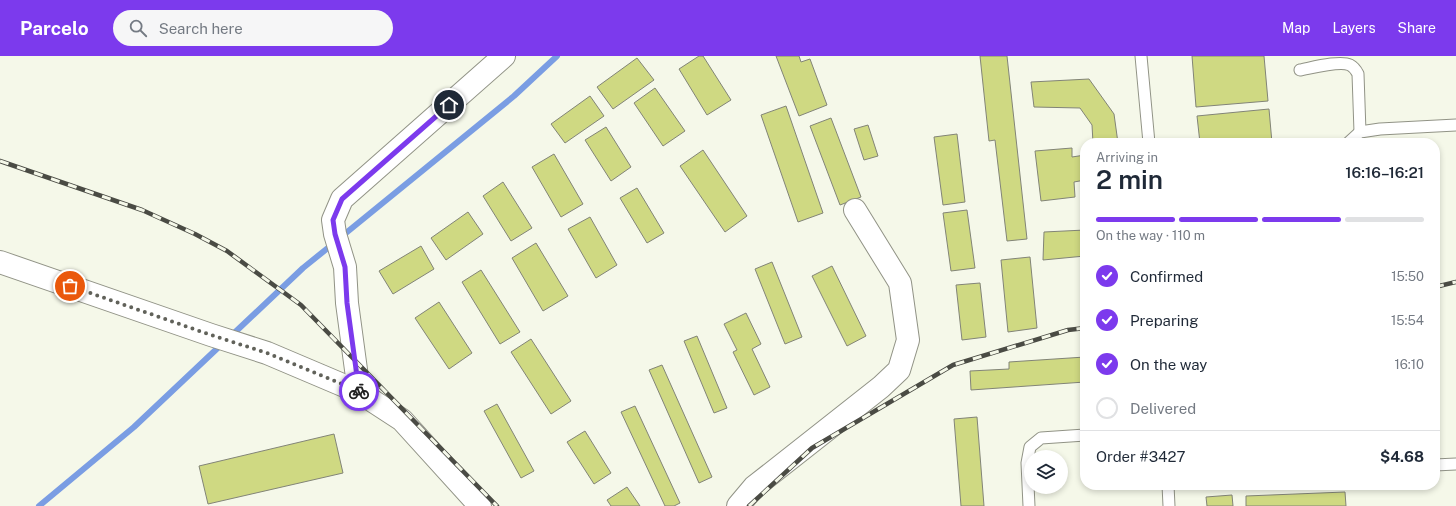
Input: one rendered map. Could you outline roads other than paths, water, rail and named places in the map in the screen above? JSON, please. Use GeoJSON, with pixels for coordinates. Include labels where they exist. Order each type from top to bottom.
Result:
{"type":"FeatureCollection","features":[{"type":"Feature","properties":{"kind":"street"},"geometry":{"type":"LineString","coordinates":[[359,392],[347,303],[345,267],[335,234],[333,220],[342,199],[504,56]]}},
{"type":"Feature","properties":{"kind":"street"},"geometry":{"type":"LineString","coordinates":[[738,506],[754,487],[881,387],[900,370],[908,340],[900,283],[855,210]]}},
{"type":"Feature","properties":{"kind":"street"},"geometry":{"type":"LineString","coordinates":[[0,262],[267,353],[359,392],[402,420],[480,506]]}},
{"type":"Feature","properties":{"kind":"lane"},"geometry":{"type":"LineString","coordinates":[[1141,56],[1149,138]]}},
{"type":"Feature","properties":{"kind":"lane"},"geometry":{"type":"LineString","coordinates":[[1300,70],[1340,64],[1348,64],[1355,69],[1358,74],[1360,132]]}},
{"type":"Feature","properties":{"kind":"lane"},"geometry":{"type":"LineString","coordinates":[[1353,138],[1360,132],[1380,128],[1456,125]]}},
{"type":"Feature","properties":{"kind":"lane"},"geometry":{"type":"LineString","coordinates":[[1029,506],[1027,463],[1030,447],[1041,438],[1080,435]]}},
{"type":"Feature","properties":{"kind":"lane"},"geometry":{"type":"LineString","coordinates":[[1440,465],[1456,464]]}},
{"type":"Feature","properties":{"kind":"lane"},"geometry":{"type":"LineString","coordinates":[[1168,490],[1169,506]]}},
{"type":"Feature","properties":{"kind":"waterway"},"geometry":{"type":"LineString","coordinates":[[341,237],[514,96],[557,56]]}},
{"type":"Feature","properties":{"kind":"waterway"},"geometry":{"type":"LineString","coordinates":[[231,336],[303,268],[334,243]]}},
{"type":"Feature","properties":{"kind":"waterway"},"geometry":{"type":"LineString","coordinates":[[39,506],[134,427],[223,343]]}},
{"type":"Feature","properties":{"kind":"railway"},"geometry":{"type":"LineString","coordinates":[[0,161],[142,210],[195,234],[227,251],[301,305],[497,506]]}},
{"type":"Feature","properties":{"kind":"railway"},"geometry":{"type":"LineString","coordinates":[[1440,286],[1456,282]]}},
{"type":"Feature","properties":{"kind":"railway"},"geometry":{"type":"LineString","coordinates":[[749,506],[812,448],[953,365],[1068,330],[1080,329]]}}]}
